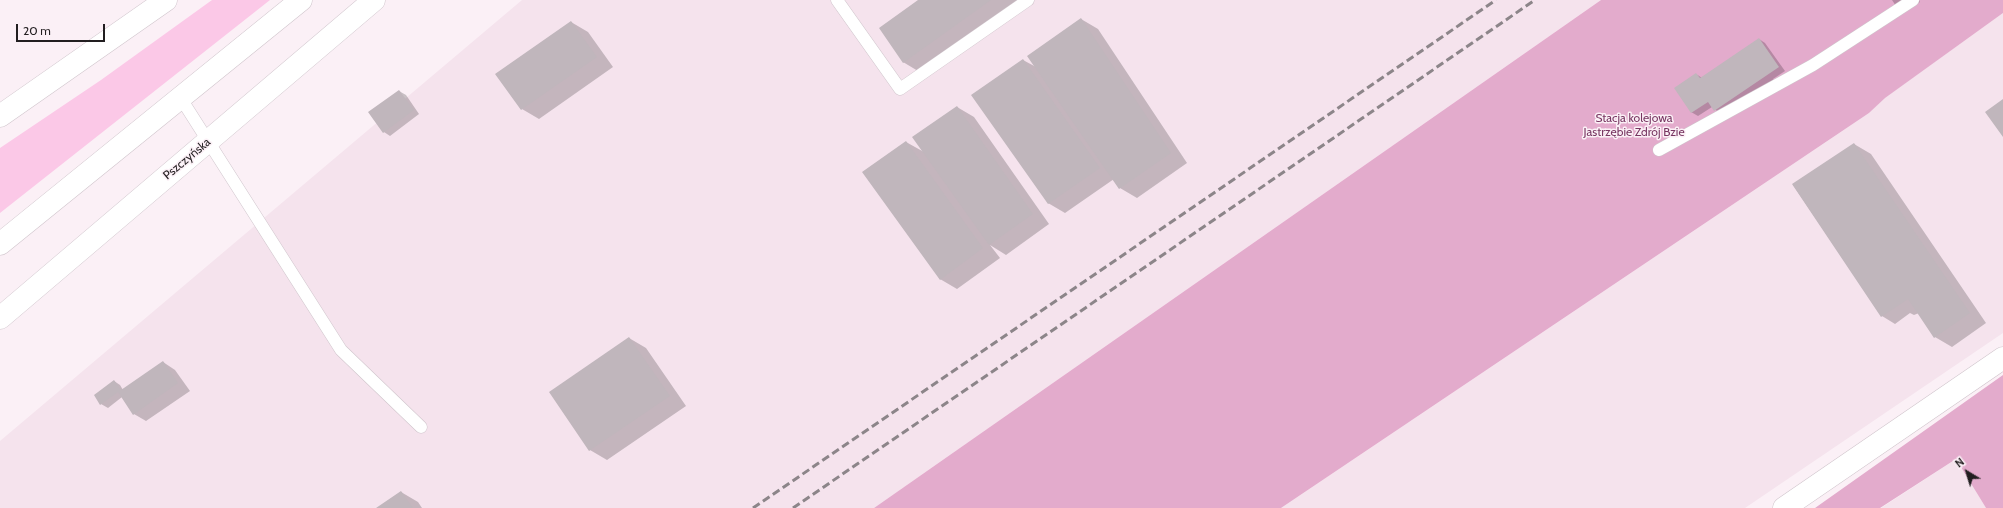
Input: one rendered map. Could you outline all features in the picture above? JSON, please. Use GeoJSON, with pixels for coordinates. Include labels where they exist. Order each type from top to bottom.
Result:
{"type":"FeatureCollection","features":[{"type":"Feature","properties":{"kind":"main road"},"geometry":{"type":"LineString","coordinates":[[0,116],[166,0]]}},
{"type":"Feature","properties":{"kind":"main road"},"geometry":{"type":"LineString","coordinates":[[0,244],[300,0]]}},
{"type":"Feature","properties":{"kind":"main road","name":"Pszczyńska"},"geometry":{"type":"LineString","coordinates":[[0,318],[374,0]]}},
{"type":"Feature","properties":{"kind":"main road"},"geometry":{"type":"LineString","coordinates":[[1784,508],[2003,358]]}},
{"type":"Feature","properties":{"kind":"lane"},"geometry":{"type":"LineString","coordinates":[[837,0],[900,90],[1028,0]]}},
{"type":"Feature","properties":{"kind":"lane"},"geometry":{"type":"LineString","coordinates":[[1659,150],[1813,65],[1914,0]]}},
{"type":"Feature","properties":{"kind":"lane"},"geometry":{"type":"LineString","coordinates":[[180,97],[341,350],[421,427]]}},
{"type":"Feature","properties":{"kind":"shaded area"},"geometry":{"type":"Polygon","coordinates":[[[212,0],[270,0],[0,213],[0,148],[101,80],[212,0]]]}},
{"type":"Feature","properties":{"kind":"shaded area"},"geometry":{"type":"Polygon","coordinates":[[[522,0],[1601,0],[874,508],[0,508],[0,441],[522,0]]]}},
{"type":"Feature","properties":{"kind":"shaded area"},"geometry":{"type":"Polygon","coordinates":[[[2003,13],[2003,333],[1745,508],[1281,508],[1869,113],[1884,98],[2003,13]]]}},
{"type":"Feature","properties":{"kind":"shaded area"},"geometry":{"type":"Polygon","coordinates":[[[1956,459],[1986,508],[1881,508],[1956,459]]]}},
{"type":"Feature","properties":{"kind":"green space","name":"Stacja kolejowa Jastrzębie Zdrój Bzie"},"geometry":{"type":"Polygon","coordinates":[[[1601,0],[2003,0],[2003,13],[1885,98],[1869,113],[1281,508],[874,508],[1601,0]]]}},
{"type":"Feature","properties":{"kind":"green space"},"geometry":{"type":"Polygon","coordinates":[[[2003,375],[2003,508],[1986,508],[1956,459],[1880,508],[1815,508],[2003,375]]]}},
{"type":"Feature","properties":{"kind":"building"},"geometry":{"type":"Polygon","coordinates":[[[918,0],[991,0],[903,63],[879,28],[918,0]]]}},
{"type":"Feature","properties":{"kind":"building"},"geometry":{"type":"Polygon","coordinates":[[[1081,18],[1171,153],[1119,189],[1027,56],[1081,18]]]}},
{"type":"Feature","properties":{"kind":"building"},"geometry":{"type":"Polygon","coordinates":[[[571,21],[597,57],[521,110],[495,74],[571,21]]]}},
{"type":"Feature","properties":{"kind":"building"},"geometry":{"type":"Polygon","coordinates":[[[1759,38],[1779,67],[1714,111],[1708,102],[1691,113],[1674,88],[1696,73],[1700,78],[1759,38]]]}},
{"type":"Feature","properties":{"kind":"building"},"geometry":{"type":"Polygon","coordinates":[[[1023,59],[1100,168],[1048,204],[971,95],[1023,59]]]}},
{"type":"Feature","properties":{"kind":"building"},"geometry":{"type":"Polygon","coordinates":[[[399,90],[414,110],[383,133],[368,112],[399,90]]]}},
{"type":"Feature","properties":{"kind":"building"},"geometry":{"type":"Polygon","coordinates":[[[2003,99],[2003,137],[1985,112],[2003,99]]]}},
{"type":"Feature","properties":{"kind":"building"},"geometry":{"type":"Polygon","coordinates":[[[957,106],[1033,214],[989,245],[912,137],[957,106]]]}},
{"type":"Feature","properties":{"kind":"building"},"geometry":{"type":"Polygon","coordinates":[[[906,141],[983,248],[940,280],[862,172],[906,141]]]}},
{"type":"Feature","properties":{"kind":"building"},"geometry":{"type":"Polygon","coordinates":[[[1854,143],[1970,313],[1934,338],[1908,299],[1881,317],[1792,184],[1854,143]]]}},
{"type":"Feature","properties":{"kind":"building"},"geometry":{"type":"Polygon","coordinates":[[[629,337],[670,396],[589,451],[549,392],[629,337]]]}},
{"type":"Feature","properties":{"kind":"building"},"geometry":{"type":"Polygon","coordinates":[[[163,361],[178,383],[133,415],[118,392],[100,405],[94,395],[114,380],[121,390],[163,361]]]}},
{"type":"Feature","properties":{"kind":"building"},"geometry":{"type":"Polygon","coordinates":[[[401,491],[413,508],[376,508],[401,491]]]}},
{"type":"Feature","properties":{"kind":"railway"},"geometry":{"type":"LineString","coordinates":[[753,508],[1496,0]]}},
{"type":"Feature","properties":{"kind":"railway"},"geometry":{"type":"LineString","coordinates":[[793,508],[1535,0]]}}]}
